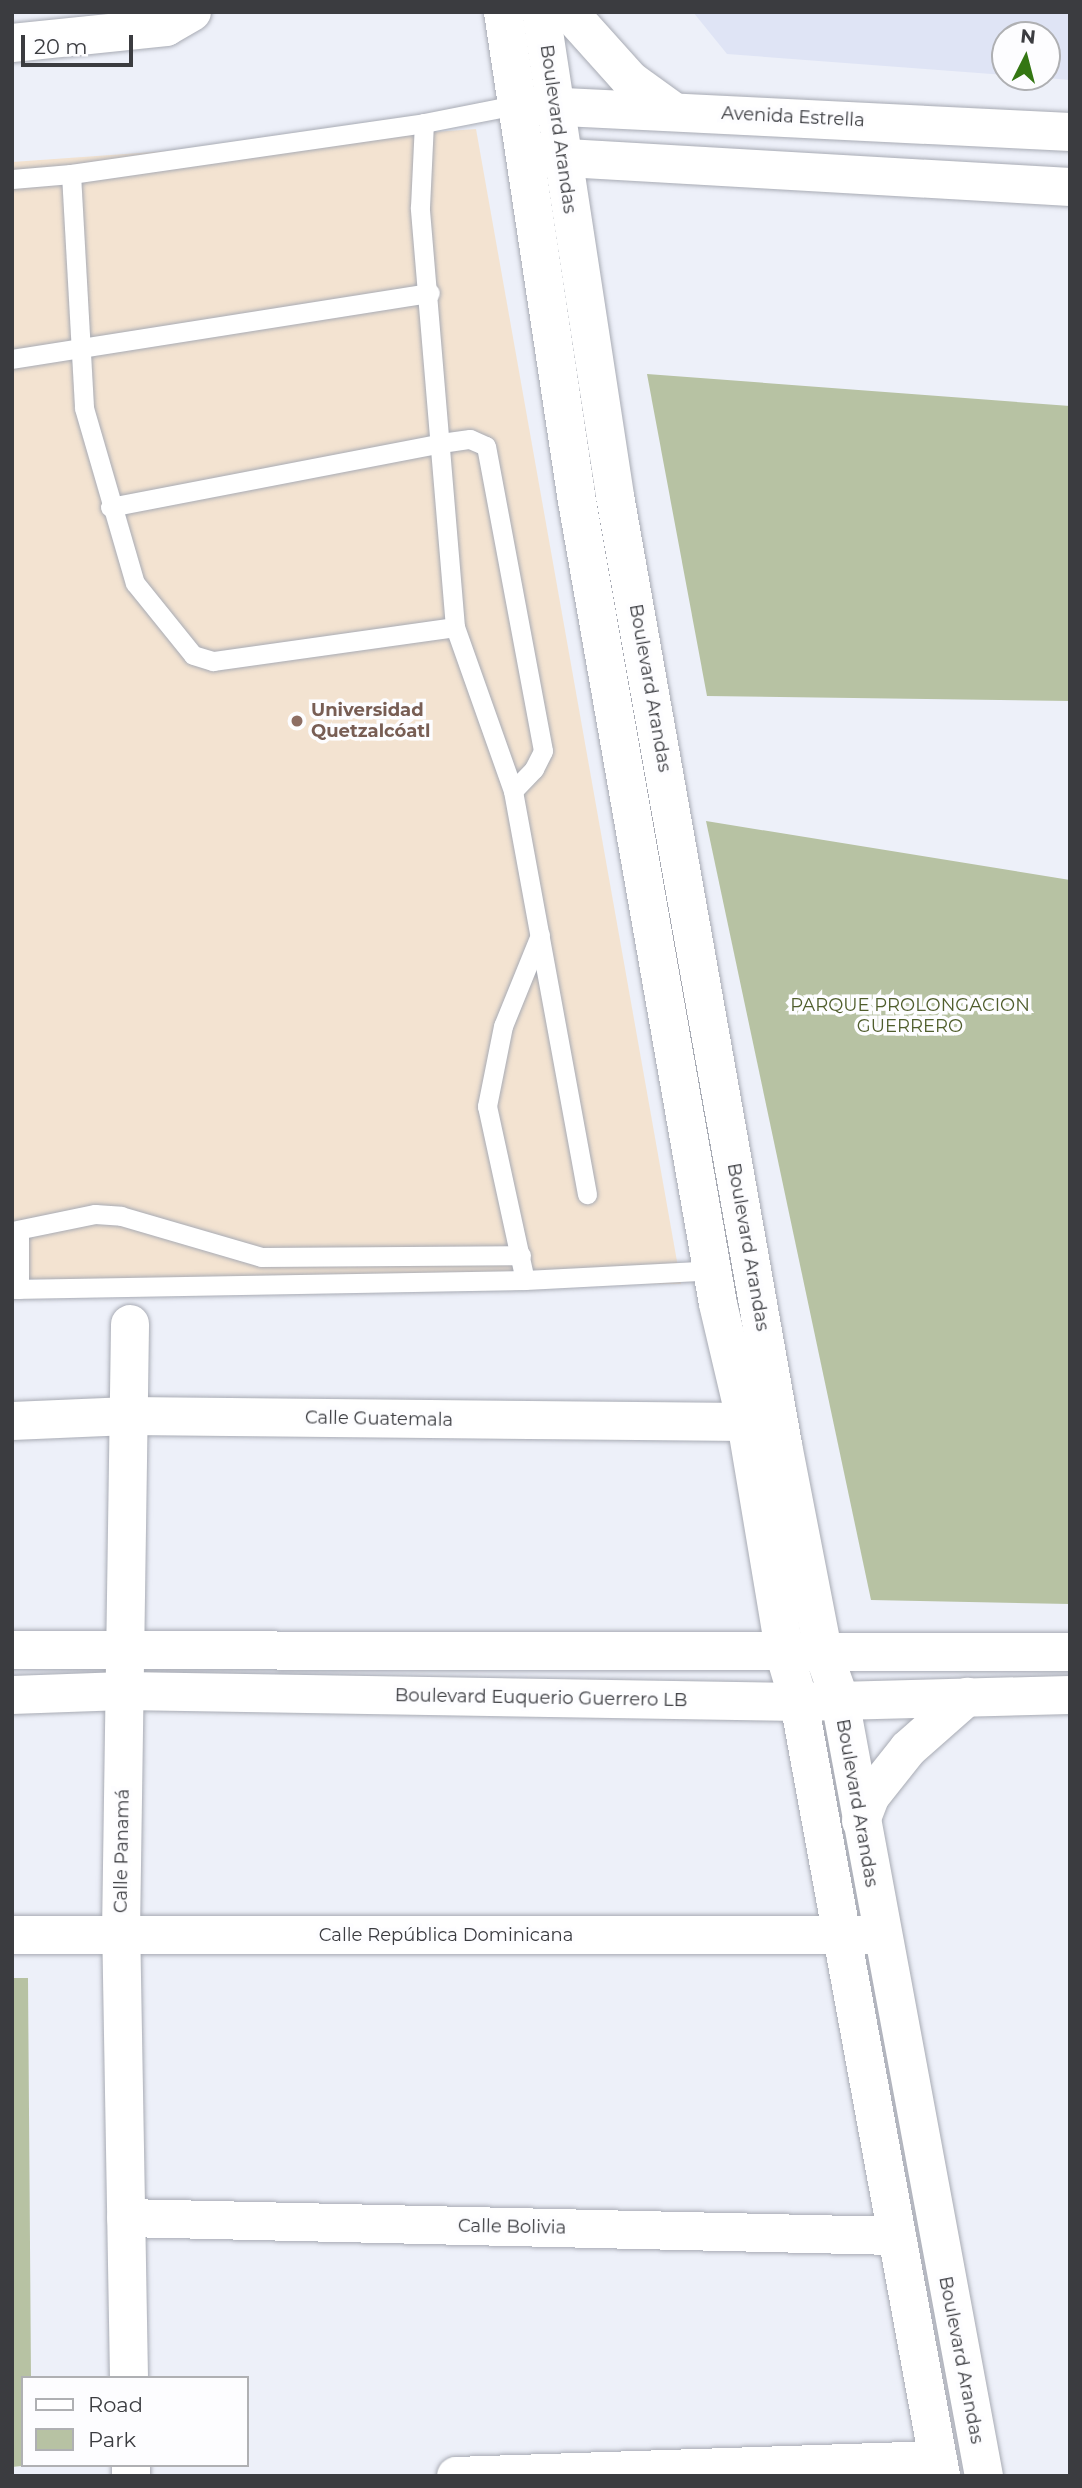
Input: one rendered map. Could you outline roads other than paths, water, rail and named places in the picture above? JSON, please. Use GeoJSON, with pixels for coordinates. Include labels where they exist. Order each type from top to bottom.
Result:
{"type":"FeatureCollection","features":[{"type":"Feature","properties":{"kind":"street"},"geometry":{"type":"LineString","coordinates":[[12,43],[166,27],[192,12]]}},
{"type":"Feature","properties":{"kind":"street"},"geometry":{"type":"LineString","coordinates":[[456,2476],[939,2468],[799,1702],[785,1655],[746,1422],[712,1270],[577,501],[503,12]]}},
{"type":"Feature","properties":{"kind":"street","name":"Boulevard Arandas"},"geometry":{"type":"LineString","coordinates":[[541,12],[615,496],[780,1432],[824,1655],[840,1700],[880,1935],[984,2476]]}},
{"type":"Feature","properties":{"kind":"street"},"geometry":{"type":"LineString","coordinates":[[569,12],[630,80],[673,111]]}},
{"type":"Feature","properties":{"kind":"street","name":"Avenida Estrella"},"geometry":{"type":"LineString","coordinates":[[516,105],[1070,132]]}},
{"type":"Feature","properties":{"kind":"street"},"geometry":{"type":"LineString","coordinates":[[523,156],[1070,187]]}},
{"type":"Feature","properties":{"kind":"street","name":"Calle Panamá"},"geometry":{"type":"LineString","coordinates":[[129,2376],[121,1933],[130,1324]]}},
{"type":"Feature","properties":{"kind":"street","name":"Calle Guatemala"},"geometry":{"type":"LineString","coordinates":[[12,1421],[129,1416],[746,1422]]}},
{"type":"Feature","properties":{"kind":"street"},"geometry":{"type":"LineString","coordinates":[[12,1650],[125,1647],[785,1655],[1070,1653]]}},
{"type":"Feature","properties":{"kind":"street","name":"Boulevard Euquerio Guerrero LB"},"geometry":{"type":"LineString","coordinates":[[12,1695],[124,1691],[799,1702],[1070,1695]]}},
{"type":"Feature","properties":{"kind":"street"},"geometry":{"type":"LineString","coordinates":[[861,1821],[870,1797],[908,1749],[967,1697]]}},
{"type":"Feature","properties":{"kind":"street","name":"Calle República Dominicana"},"geometry":{"type":"LineString","coordinates":[[12,1935],[880,1935]]}},
{"type":"Feature","properties":{"kind":"street","name":"Calle Bolivia"},"geometry":{"type":"LineString","coordinates":[[126,2218],[897,2236]]}},
{"type":"Feature","properties":{"kind":"lane"},"geometry":{"type":"LineString","coordinates":[[12,179],[71,174],[424,123],[516,105]]}},
{"type":"Feature","properties":{"kind":"lane"},"geometry":{"type":"LineString","coordinates":[[424,123],[420,207],[430,293],[455,627],[513,791],[587,1194]]}},
{"type":"Feature","properties":{"kind":"lane"},"geometry":{"type":"LineString","coordinates":[[71,174],[84,408],[110,507],[135,583],[193,655],[213,661],[455,627]]}},
{"type":"Feature","properties":{"kind":"lane"},"geometry":{"type":"LineString","coordinates":[[12,359],[81,352],[430,293]]}},
{"type":"Feature","properties":{"kind":"lane"},"geometry":{"type":"LineString","coordinates":[[110,507],[441,443],[470,439],[486,446],[543,751],[534,769],[513,791]]}},
{"type":"Feature","properties":{"kind":"lane"},"geometry":{"type":"LineString","coordinates":[[525,1280],[487,1106],[503,1026],[540,934]]}},
{"type":"Feature","properties":{"kind":"lane"},"geometry":{"type":"LineString","coordinates":[[521,1255],[261,1257],[121,1216],[95,1214],[16,1232],[16,1289],[525,1280],[712,1270]]}},
{"type":"Feature","properties":{"kind":"place","name":"Universidad Quetzalcóatl"},"geometry":{"type":"Point","coordinates":[297,721]}},
{"type":"Feature","properties":{"kind":"park label","name":"PARQUE PROLONGACION GUERRERO"},"geometry":{"type":"Point","coordinates":[910,1016]}}]}
